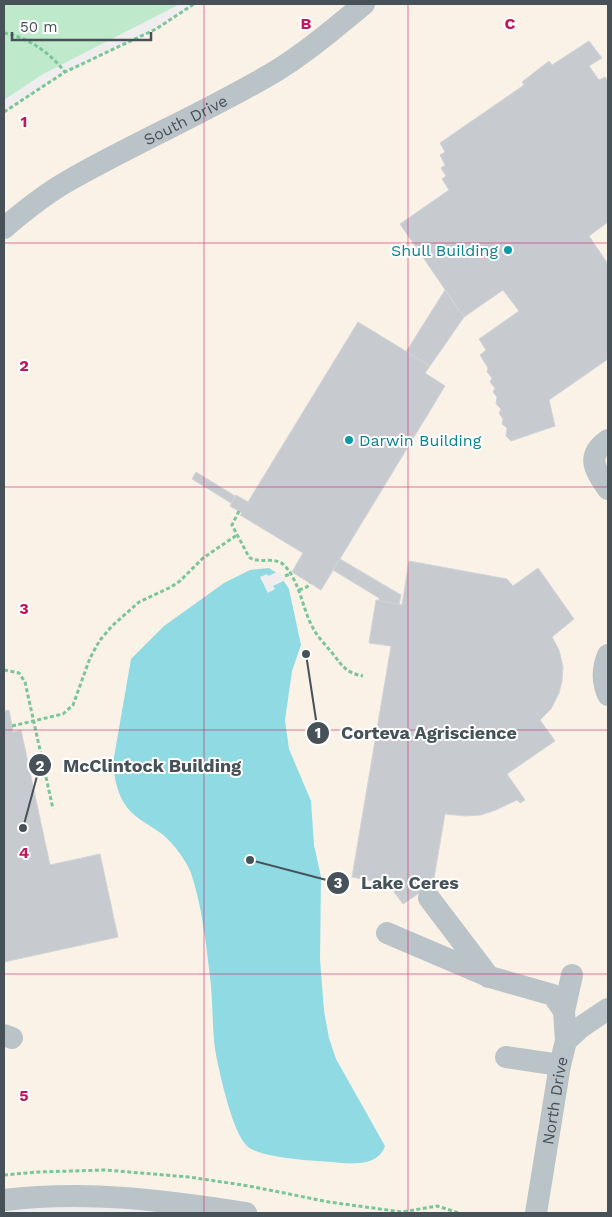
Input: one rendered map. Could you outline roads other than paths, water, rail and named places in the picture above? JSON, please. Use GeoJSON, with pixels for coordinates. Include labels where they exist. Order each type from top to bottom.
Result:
{"type":"FeatureCollection","features":[{"type":"Feature","properties":{"kind":"street","name":"South Drive"},"geometry":{"type":"LineString","coordinates":[[4,228],[30,207],[68,182],[278,69],[335,28],[364,4]]}},
{"type":"Feature","properties":{"kind":"street"},"geometry":{"type":"LineString","coordinates":[[608,440],[596,451],[593,461],[597,472],[608,489]]}},
{"type":"Feature","properties":{"kind":"street"},"geometry":{"type":"LineString","coordinates":[[608,655],[603,671],[608,695]]}},
{"type":"Feature","properties":{"kind":"street"},"geometry":{"type":"LineString","coordinates":[[429,898],[490,978]]}},
{"type":"Feature","properties":{"kind":"street"},"geometry":{"type":"LineString","coordinates":[[387,933],[490,978],[553,995],[564,1011]]}},
{"type":"Feature","properties":{"kind":"street"},"geometry":{"type":"LineString","coordinates":[[566,1040],[564,1011],[572,975]]}},
{"type":"Feature","properties":{"kind":"street","name":"North Drive"},"geometry":{"type":"LineString","coordinates":[[536,1213],[560,1064],[566,1040],[581,1027],[608,1009]]}},
{"type":"Feature","properties":{"kind":"street"},"geometry":{"type":"LineString","coordinates":[[506,1057],[560,1064]]}},
{"type":"Feature","properties":{"kind":"street"},"geometry":{"type":"LineString","coordinates":[[4,1200],[32,1197],[102,1195],[172,1201],[246,1213]]}},
{"type":"Feature","properties":{"kind":"water"},"geometry":{"type":"Polygon","coordinates":[[[269,568],[280,575],[289,589],[301,645],[292,671],[285,720],[289,749],[311,801],[314,845],[321,877],[320,959],[324,1011],[329,1038],[336,1059],[385,1146],[376,1158],[363,1163],[301,1160],[275,1156],[254,1150],[241,1139],[231,1115],[215,1049],[211,986],[205,938],[201,911],[191,873],[183,857],[170,842],[162,834],[137,817],[124,803],[119,794],[114,773],[113,763],[131,659],[164,626],[224,583],[250,570],[269,568]]]}},
{"type":"Feature","properties":{"kind":"place","name":"Shull Building"},"geometry":{"type":"Point","coordinates":[508,250]}},
{"type":"Feature","properties":{"kind":"place","name":"Darwin Building"},"geometry":{"type":"Point","coordinates":[349,440]}},
{"type":"Feature","properties":{"kind":"place","name":"Corteva Agriscience"},"geometry":{"type":"Point","coordinates":[306,654]}},
{"type":"Feature","properties":{"kind":"place","name":"McClintock Building"},"geometry":{"type":"Point","coordinates":[23,828]}},
{"type":"Feature","properties":{"kind":"place","name":"Lake Ceres"},"geometry":{"type":"Point","coordinates":[250,860]}}]}
